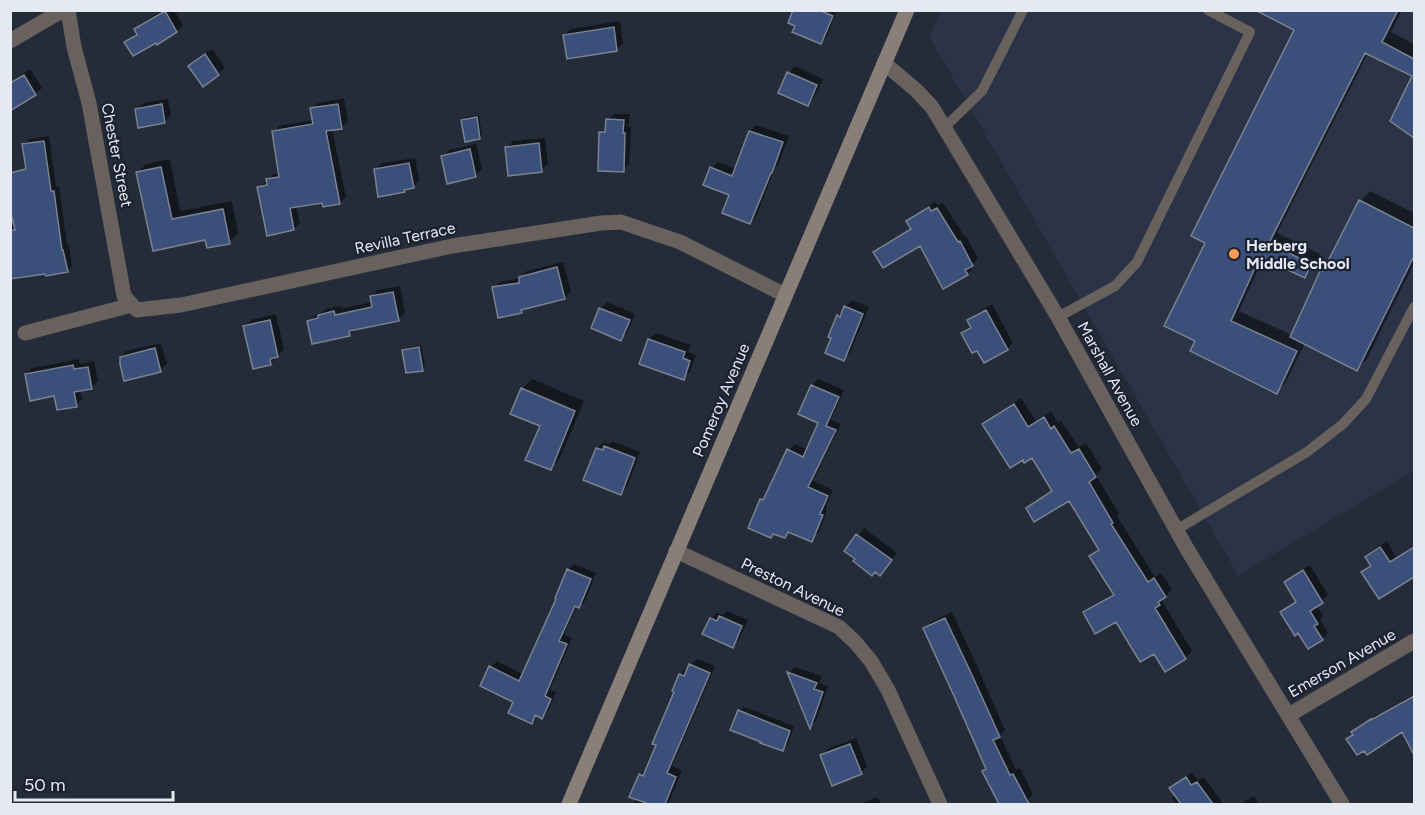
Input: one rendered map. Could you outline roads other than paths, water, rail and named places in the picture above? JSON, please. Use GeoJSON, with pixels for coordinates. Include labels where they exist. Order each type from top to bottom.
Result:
{"type":"FeatureCollection","features":[{"type":"Feature","properties":{"kind":"street"},"geometry":{"type":"LineString","coordinates":[[10,41],[63,10]]}},
{"type":"Feature","properties":{"kind":"street","name":"Chester Street"},"geometry":{"type":"LineString","coordinates":[[69,10],[74,47],[89,103],[124,296],[132,305]]}},
{"type":"Feature","properties":{"kind":"street","name":"Pomeroy Avenue"},"geometry":{"type":"LineString","coordinates":[[569,804],[908,10]]}},
{"type":"Feature","properties":{"kind":"street","name":"Marshall Avenue"},"geometry":{"type":"LineString","coordinates":[[884,63],[932,107],[1058,317],[1176,530],[1342,804]]}},
{"type":"Feature","properties":{"kind":"street","name":"Revilla Terrace"},"geometry":{"type":"LineString","coordinates":[[25,333],[132,305],[137,310],[181,305],[452,246],[600,223],[621,222],[680,242],[785,295]]}},
{"type":"Feature","properties":{"kind":"street","name":"Preston Avenue"},"geometry":{"type":"LineString","coordinates":[[676,551],[839,627],[855,642],[871,661],[888,690],[940,804]]}},
{"type":"Feature","properties":{"kind":"street","name":"Emerson Avenue"},"geometry":{"type":"LineString","coordinates":[[1289,715],[1414,641]]}},
{"type":"Feature","properties":{"kind":"lane"},"geometry":{"type":"LineString","coordinates":[[944,128],[982,92],[1023,10]]}},
{"type":"Feature","properties":{"kind":"lane"},"geometry":{"type":"LineString","coordinates":[[1058,317],[1115,286],[1137,262],[1250,32],[1208,10]]}},
{"type":"Feature","properties":{"kind":"lane"},"geometry":{"type":"LineString","coordinates":[[1176,530],[1307,452],[1343,424],[1366,399],[1414,307]]}},
{"type":"Feature","properties":{"kind":"place","name":"Herberg Middle School"},"geometry":{"type":"Point","coordinates":[1234,254]}}]}
